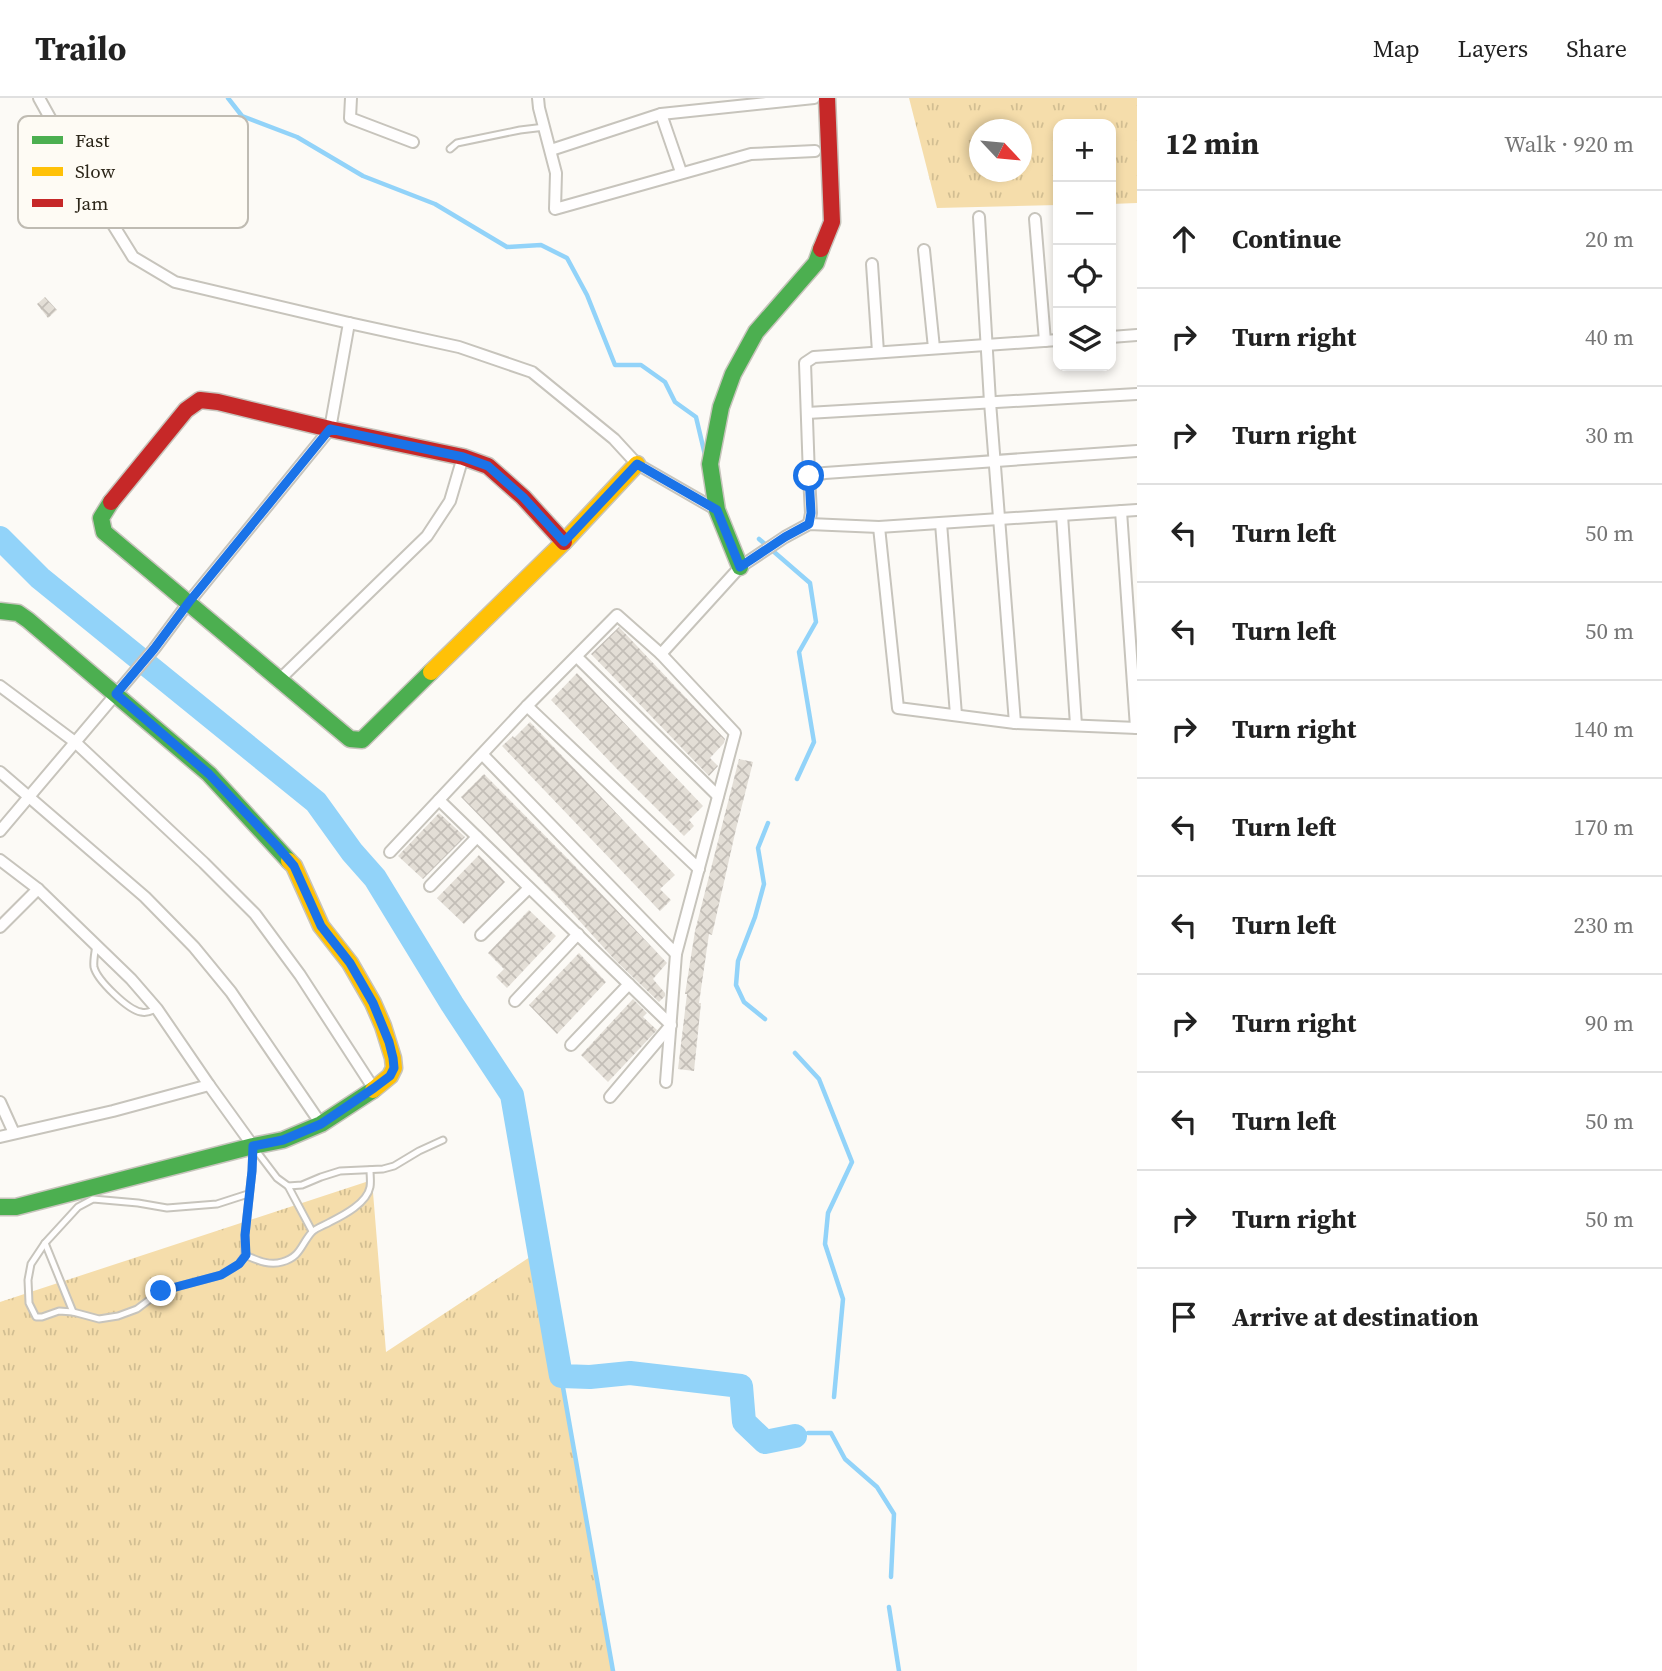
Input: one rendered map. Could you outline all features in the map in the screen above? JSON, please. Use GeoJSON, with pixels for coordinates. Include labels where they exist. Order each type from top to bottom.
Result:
{"type":"FeatureCollection","features":[{"type":"Feature","properties":{"kind":"street"},"geometry":{"type":"LineString","coordinates":[[39,98],[49,116]]}},
{"type":"Feature","properties":{"kind":"street"},"geometry":{"type":"LineString","coordinates":[[351,98],[350,118],[413,142]]}},
{"type":"Feature","properties":{"kind":"street"},"geometry":{"type":"LineString","coordinates":[[538,98],[556,173],[555,209],[751,154],[815,151]]}},
{"type":"Feature","properties":{"kind":"street"},"geometry":{"type":"LineString","coordinates":[[551,150],[661,114],[814,98]]}},
{"type":"Feature","properties":{"kind":"street"},"geometry":{"type":"LineString","coordinates":[[740,567],[717,510],[710,464],[721,407],[733,374],[756,332],[816,264],[832,222],[827,98]]}},
{"type":"Feature","properties":{"kind":"street"},"geometry":{"type":"LineString","coordinates":[[661,114],[681,172]]}},
{"type":"Feature","properties":{"kind":"street"},"geometry":{"type":"LineString","coordinates":[[979,217],[994,461],[1015,723]]}},
{"type":"Feature","properties":{"kind":"street"},"geometry":{"type":"LineString","coordinates":[[1035,219],[1045,341]]}},
{"type":"Feature","properties":{"kind":"street"},"geometry":{"type":"LineString","coordinates":[[115,228],[133,257],[174,282],[459,347],[532,372],[614,439],[637,464],[717,510]]}},
{"type":"Feature","properties":{"kind":"street"},"geometry":{"type":"LineString","coordinates":[[924,250],[934,348]]}},
{"type":"Feature","properties":{"kind":"street"},"geometry":{"type":"LineString","coordinates":[[872,264],[878,352]]}},
{"type":"Feature","properties":{"kind":"street"},"geometry":{"type":"LineString","coordinates":[[0,831],[154,649],[330,429],[349,324]]}},
{"type":"Feature","properties":{"kind":"street"},"geometry":{"type":"LineString","coordinates":[[1116,337],[1137,335]]}},
{"type":"Feature","properties":{"kind":"street"},"geometry":{"type":"LineString","coordinates":[[809,524],[811,513],[805,363],[814,357],[1053,340]]}},
{"type":"Feature","properties":{"kind":"street"},"geometry":{"type":"LineString","coordinates":[[807,413],[1137,394]]}},
{"type":"Feature","properties":{"kind":"street"},"geometry":{"type":"LineString","coordinates":[[564,542],[523,497],[488,466],[463,457],[200,400],[186,410],[101,518],[104,532],[350,739],[362,740],[564,542],[637,464]]}},
{"type":"Feature","properties":{"kind":"street"},"geometry":{"type":"LineString","coordinates":[[809,476],[825,472],[1137,451]]}},
{"type":"Feature","properties":{"kind":"street"},"geometry":{"type":"LineString","coordinates":[[281,679],[427,536],[450,500],[463,457]]}},
{"type":"Feature","properties":{"kind":"street"},"geometry":{"type":"LineString","coordinates":[[660,654],[740,567],[809,524],[879,527],[1137,510]]}},
{"type":"Feature","properties":{"kind":"street"},"geometry":{"type":"LineString","coordinates":[[879,527],[898,708],[1015,723],[1137,728],[1121,511]]}},
{"type":"Feature","properties":{"kind":"street"},"geometry":{"type":"LineString","coordinates":[[1062,515],[1076,725]]}},
{"type":"Feature","properties":{"kind":"street"},"geometry":{"type":"LineString","coordinates":[[941,523],[956,716]]}},
{"type":"Feature","properties":{"kind":"street"},"geometry":{"type":"LineString","coordinates":[[0,611],[18,613],[116,694],[209,774],[277,846],[294,866],[321,926],[350,963],[373,1003],[389,1042],[394,1068],[390,1076],[321,1124],[283,1140],[16,1206],[0,1207]]}},
{"type":"Feature","properties":{"kind":"street"},"geometry":{"type":"LineString","coordinates":[[390,852],[617,615],[660,654],[735,733],[676,954],[666,1082]]}},
{"type":"Feature","properties":{"kind":"street"},"geometry":{"type":"LineString","coordinates":[[577,657],[718,796]]}},
{"type":"Feature","properties":{"kind":"street"},"geometry":{"type":"LineString","coordinates":[[0,687],[75,742],[255,914],[300,975],[374,1088]]}},
{"type":"Feature","properties":{"kind":"street"},"geometry":{"type":"LineString","coordinates":[[527,706],[699,869]]}},
{"type":"Feature","properties":{"kind":"street"},"geometry":{"type":"LineString","coordinates":[[482,754],[676,954]]}},
{"type":"Feature","properties":{"kind":"street"},"geometry":{"type":"LineString","coordinates":[[0,772],[145,897],[194,947],[231,992],[321,1124]]}},
{"type":"Feature","properties":{"kind":"street"},"geometry":{"type":"LineString","coordinates":[[439,800],[671,1025]]}},
{"type":"Feature","properties":{"kind":"street"},"geometry":{"type":"LineString","coordinates":[[430,886],[477,837]]}},
{"type":"Feature","properties":{"kind":"street"},"geometry":{"type":"LineString","coordinates":[[0,860],[38,889],[131,979],[157,1009],[253,1146]]}},
{"type":"Feature","properties":{"kind":"street"},"geometry":{"type":"LineString","coordinates":[[481,935],[529,888]]}},
{"type":"Feature","properties":{"kind":"street"},"geometry":{"type":"LineString","coordinates":[[0,927],[38,889]]}},
{"type":"Feature","properties":{"kind":"street"},"geometry":{"type":"LineString","coordinates":[[515,1001],[578,934]]}},
{"type":"Feature","properties":{"kind":"street"},"geometry":{"type":"LineString","coordinates":[[570,1045],[629,984]]}},
{"type":"Feature","properties":{"kind":"street"},"geometry":{"type":"LineString","coordinates":[[610,1097],[671,1025]]}},
{"type":"Feature","properties":{"kind":"street"},"geometry":{"type":"LineString","coordinates":[[0,1137],[209,1085]]}},
{"type":"Feature","properties":{"kind":"street"},"geometry":{"type":"LineString","coordinates":[[0,1102],[14,1133]]}},
{"type":"Feature","properties":{"kind":"lane"},"geometry":{"type":"LineString","coordinates":[[450,149],[457,143],[545,127]]}},
{"type":"Feature","properties":{"kind":"lane"},"geometry":{"type":"LineString","coordinates":[[96,945],[94,966],[98,976],[114,994],[139,1012],[146,1013],[157,1009]]}},
{"type":"Feature","properties":{"kind":"lane"},"geometry":{"type":"LineString","coordinates":[[288,1186],[302,1185],[340,1171],[383,1170],[443,1140]]}},
{"type":"Feature","properties":{"kind":"lane"},"geometry":{"type":"LineString","coordinates":[[253,1146],[276,1178],[288,1186],[312,1231]]}},
{"type":"Feature","properties":{"kind":"lane"},"geometry":{"type":"LineString","coordinates":[[248,1194],[217,1204],[167,1208],[93,1199],[78,1206],[45,1243],[31,1264],[28,1280],[29,1303],[36,1317],[59,1311],[99,1320],[118,1316],[137,1309],[161,1291],[221,1275],[239,1264],[246,1255],[245,1235],[253,1146]]}},
{"type":"Feature","properties":{"kind":"lane"},"geometry":{"type":"LineString","coordinates":[[246,1255],[263,1263],[284,1262],[302,1249],[312,1231],[357,1205],[370,1187],[370,1170]]}},
{"type":"Feature","properties":{"kind":"lane"},"geometry":{"type":"LineString","coordinates":[[45,1243],[73,1312]]}},
{"type":"Feature","properties":{"kind":"green space"},"geometry":{"type":"Polygon","coordinates":[[[909,98],[1137,98],[1137,203],[1116,204],[1116,119],[1053,119],[1053,205],[937,208],[909,98]]]}},
{"type":"Feature","properties":{"kind":"green space"},"geometry":{"type":"Polygon","coordinates":[[[372,1180],[386,1352],[539,1251],[613,1671],[0,1671],[0,1302],[372,1180]]]}},
{"type":"Feature","properties":{"kind":"building"},"geometry":{"type":"Polygon","coordinates":[[[45,297],[57,310],[48,318],[37,304],[45,297]]]}},
{"type":"Feature","properties":{"kind":"building"},"geometry":{"type":"Polygon","coordinates":[[[619,627],[725,739],[710,758],[718,766],[709,776],[591,654],[619,627]]]}},
{"type":"Feature","properties":{"kind":"building"},"geometry":{"type":"Polygon","coordinates":[[[577,673],[703,806],[689,820],[694,826],[684,836],[551,700],[577,673]]]}},
{"type":"Feature","properties":{"kind":"building"},"geometry":{"type":"Polygon","coordinates":[[[530,722],[675,875],[660,889],[671,900],[660,911],[502,746],[530,722]]]}},
{"type":"Feature","properties":{"kind":"building"},"geometry":{"type":"Polygon","coordinates":[[[739,759],[753,762],[712,935],[709,934],[699,1003],[694,1071],[678,1069],[685,994],[695,931],[739,759]]]}},
{"type":"Feature","properties":{"kind":"building"},"geometry":{"type":"Polygon","coordinates":[[[484,774],[667,963],[653,979],[665,993],[659,1002],[614,959],[461,797],[484,774]]]}},
{"type":"Feature","properties":{"kind":"building"},"geometry":{"type":"Polygon","coordinates":[[[439,813],[465,837],[423,879],[398,856],[439,813]]]}},
{"type":"Feature","properties":{"kind":"building"},"geometry":{"type":"Polygon","coordinates":[[[479,855],[505,882],[464,924],[437,898],[479,855]]]}},
{"type":"Feature","properties":{"kind":"building"},"geometry":{"type":"Polygon","coordinates":[[[529,910],[556,936],[507,988],[496,977],[504,969],[488,953],[529,910]]]}},
{"type":"Feature","properties":{"kind":"building"},"geometry":{"type":"Polygon","coordinates":[[[579,953],[606,982],[557,1034],[529,1005],[579,953]]]}},
{"type":"Feature","properties":{"kind":"building"},"geometry":{"type":"Polygon","coordinates":[[[633,999],[647,1013],[643,1017],[657,1030],[608,1082],[581,1055],[633,999]]]}},
{"type":"Feature","properties":{"kind":"waterway"},"geometry":{"type":"LineString","coordinates":[[228,98],[242,116]]}},
{"type":"Feature","properties":{"kind":"waterway"},"geometry":{"type":"LineString","coordinates":[[248,118],[297,137],[363,176],[435,204],[507,247],[541,245],[567,258],[587,295],[615,365],[641,365],[665,382],[675,402],[696,417],[705,455]]}},
{"type":"Feature","properties":{"kind":"waterway"},"geometry":{"type":"LineString","coordinates":[[0,538],[40,578],[316,802],[352,852],[375,878],[452,1004],[512,1095],[561,1376],[590,1377],[630,1373],[741,1386],[744,1422],[765,1442],[795,1436]]}},
{"type":"Feature","properties":{"kind":"waterway"},"geometry":{"type":"LineString","coordinates":[[759,539],[810,583],[816,622],[799,652],[814,742],[797,779]]}},
{"type":"Feature","properties":{"kind":"waterway"},"geometry":{"type":"LineString","coordinates":[[765,1019],[744,1002],[736,985],[738,961],[764,884],[758,848],[768,823]]}},
{"type":"Feature","properties":{"kind":"waterway"},"geometry":{"type":"LineString","coordinates":[[795,1053],[819,1079],[852,1162],[828,1213],[825,1244],[843,1299],[834,1397]]}},
{"type":"Feature","properties":{"kind":"waterway"},"geometry":{"type":"LineString","coordinates":[[561,1376],[613,1671]]}},
{"type":"Feature","properties":{"kind":"waterway"},"geometry":{"type":"LineString","coordinates":[[808,1433],[831,1433],[845,1459],[877,1487],[894,1514],[891,1577]]}},
{"type":"Feature","properties":{"kind":"waterway"},"geometry":{"type":"LineString","coordinates":[[889,1607],[899,1671]]}},
{"type":"Feature","properties":{"kind":"traffic: fast"},"geometry":{"type":"LineString","coordinates":[[740,567],[717,510],[710,464],[721,407],[733,374],[756,332],[816,263],[821,249]]}},
{"type":"Feature","properties":{"kind":"traffic: fast"},"geometry":{"type":"LineString","coordinates":[[111,502],[101,518],[104,532],[350,739],[362,740],[431,672]]}},
{"type":"Feature","properties":{"kind":"traffic: fast"},"geometry":{"type":"LineString","coordinates":[[0,611],[18,613],[28,620],[209,774],[289,861]]}},
{"type":"Feature","properties":{"kind":"traffic: fast"},"geometry":{"type":"LineString","coordinates":[[0,1207],[16,1207],[283,1140],[321,1124],[373,1090]]}},
{"type":"Feature","properties":{"kind":"traffic: slow"},"geometry":{"type":"LineString","coordinates":[[431,672],[564,542],[637,464]]}},
{"type":"Feature","properties":{"kind":"traffic: slow"},"geometry":{"type":"LineString","coordinates":[[289,861],[294,866],[321,926],[350,963],[383,1026],[394,1068],[390,1076],[373,1090]]}},
{"type":"Feature","properties":{"kind":"traffic: jam"},"geometry":{"type":"LineString","coordinates":[[821,249],[832,222],[827,98]]}},
{"type":"Feature","properties":{"kind":"traffic: jam"},"geometry":{"type":"LineString","coordinates":[[111,502],[186,410],[200,400],[463,457],[488,466],[523,497],[564,542]]}},
{"type":"Feature","properties":{"kind":"route"},"geometry":{"type":"LineString","coordinates":[[161,1291],[221,1275],[239,1264],[246,1255],[245,1235],[253,1146],[283,1140],[321,1124],[390,1076],[394,1068],[389,1042],[373,1003],[350,963],[321,926],[294,866],[209,774],[116,694],[189,602],[330,429],[463,457],[488,466],[523,497],[564,542],[637,464],[717,510],[740,567],[809,524],[809,476]]}}]}
